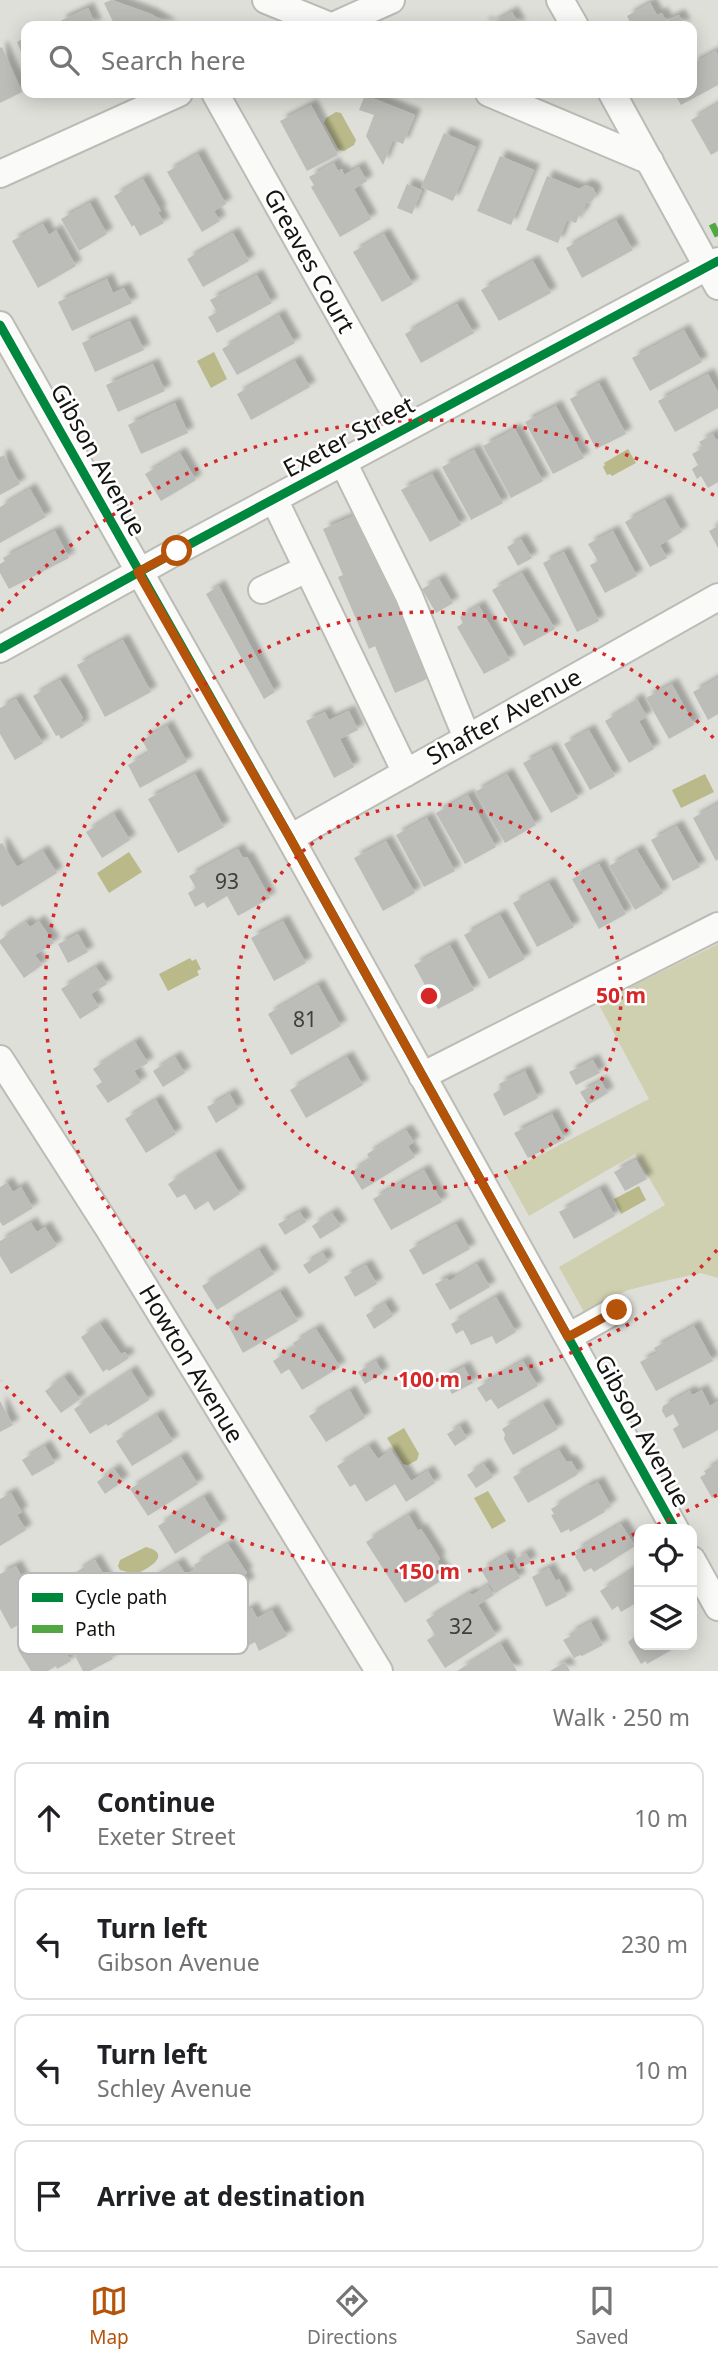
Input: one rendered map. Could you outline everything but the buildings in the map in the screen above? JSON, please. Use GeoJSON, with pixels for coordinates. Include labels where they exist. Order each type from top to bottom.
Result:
{"type":"FeatureCollection","features":[{"type":"Feature","properties":{"kind":"street"},"geometry":{"type":"LineString","coordinates":[[266,0],[319,21]]}},
{"type":"Feature","properties":{"kind":"street"},"geometry":{"type":"LineString","coordinates":[[343,21],[391,0]]}},
{"type":"Feature","properties":{"kind":"street"},"geometry":{"type":"LineString","coordinates":[[561,0],[572,21]]}},
{"type":"Feature","properties":{"kind":"street"},"geometry":{"type":"LineString","coordinates":[[0,174],[168,98]]}},
{"type":"Feature","properties":{"kind":"street","name":"Greaves Court"},"geometry":{"type":"LineString","coordinates":[[218,98],[404,429]]}},
{"type":"Feature","properties":{"kind":"street"},"geometry":{"type":"LineString","coordinates":[[501,98],[650,161]]}},
{"type":"Feature","properties":{"kind":"street"},"geometry":{"type":"LineString","coordinates":[[615,98],[715,271]]}},
{"type":"Feature","properties":{"kind":"street","name":"Exeter Street"},"geometry":{"type":"LineString","coordinates":[[0,649],[404,429],[715,271]]}},
{"type":"Feature","properties":{"kind":"street","name":"Gibson Avenue"},"geometry":{"type":"LineString","coordinates":[[0,326],[290,838],[672,1524]]}},
{"type":"Feature","properties":{"kind":"street"},"geometry":{"type":"LineString","coordinates":[[343,462],[409,596],[467,738]]}},
{"type":"Feature","properties":{"kind":"street"},"geometry":{"type":"LineString","coordinates":[[274,499],[406,772]]}},
{"type":"Feature","properties":{"kind":"street"},"geometry":{"type":"LineString","coordinates":[[262,590],[307,569]]}},
{"type":"Feature","properties":{"kind":"street","name":"Shafter Avenue"},"geometry":{"type":"LineString","coordinates":[[290,838],[718,597]]}},
{"type":"Feature","properties":{"kind":"street"},"geometry":{"type":"LineString","coordinates":[[422,1076],[718,926]]}},
{"type":"Feature","properties":{"kind":"street","name":"Howton Avenue"},"geometry":{"type":"LineString","coordinates":[[0,1059],[109,1229],[379,1671]]}},
{"type":"Feature","properties":{"kind":"street"},"geometry":{"type":"LineString","coordinates":[[568,1337],[617,1310]]}},
{"type":"Feature","properties":{"kind":"street"},"geometry":{"type":"LineString","coordinates":[[697,1568],[716,1598]]}},
{"type":"Feature","properties":{"kind":"shaded area"},"geometry":{"type":"Polygon","coordinates":[[[336,112],[341,113],[356,140],[354,145],[344,151],[339,150],[324,123],[326,118],[336,112]]]}},
{"type":"Feature","properties":{"kind":"shaded area"},"geometry":{"type":"Polygon","coordinates":[[[214,352],[227,379],[211,388],[197,361],[214,352]]]}},
{"type":"Feature","properties":{"kind":"shaded area"},"geometry":{"type":"Polygon","coordinates":[[[628,449],[636,463],[612,476],[607,475],[604,463],[628,449]]]}},
{"type":"Feature","properties":{"kind":"shaded area"},"geometry":{"type":"Polygon","coordinates":[[[705,774],[714,792],[681,808],[672,790],[705,774]]]}},
{"type":"Feature","properties":{"kind":"shaded area"},"geometry":{"type":"Polygon","coordinates":[[[129,852],[142,872],[109,893],[97,873],[129,852]]]}},
{"type":"Feature","properties":{"kind":"shaded area"},"geometry":{"type":"Polygon","coordinates":[[[718,944],[718,1278],[701,1273],[628,1290],[584,1312],[559,1267],[665,1205],[635,1154],[529,1216],[505,1173],[649,1099],[598,1003],[718,944]]]}},
{"type":"Feature","properties":{"kind":"shaded area"},"geometry":{"type":"Polygon","coordinates":[[[190,958],[192,961],[196,959],[201,969],[197,971],[199,975],[168,991],[159,974],[190,958]]]}},
{"type":"Feature","properties":{"kind":"shaded area"},"geometry":{"type":"Polygon","coordinates":[[[639,1186],[646,1200],[621,1214],[614,1199],[639,1186]]]}},
{"type":"Feature","properties":{"kind":"shaded area"},"geometry":{"type":"Polygon","coordinates":[[[404,1428],[419,1454],[417,1460],[408,1465],[403,1464],[387,1438],[404,1428]]]}},
{"type":"Feature","properties":{"kind":"shaded area"},"geometry":{"type":"Polygon","coordinates":[[[488,1491],[506,1521],[492,1529],[474,1498],[488,1491]]]}},
{"type":"Feature","properties":{"kind":"shaded area"},"geometry":{"type":"Polygon","coordinates":[[[146,1547],[158,1554],[156,1562],[137,1573],[120,1570],[120,1560],[146,1547]]]}},
{"type":"Feature","properties":{"kind":"marked path"},"geometry":{"type":"LineString","coordinates":[[712,224],[718,236]]}},
{"type":"Feature","properties":{"kind":"cycle path"},"geometry":{"type":"LineString","coordinates":[[0,649],[718,261]]}},
{"type":"Feature","properties":{"kind":"cycle path"},"geometry":{"type":"LineString","coordinates":[[0,325],[672,1524]]}},
{"type":"Feature","properties":{"kind":"route"},"geometry":{"type":"LineString","coordinates":[[177,551],[138,572],[290,838],[568,1337],[617,1310]]}}]}
